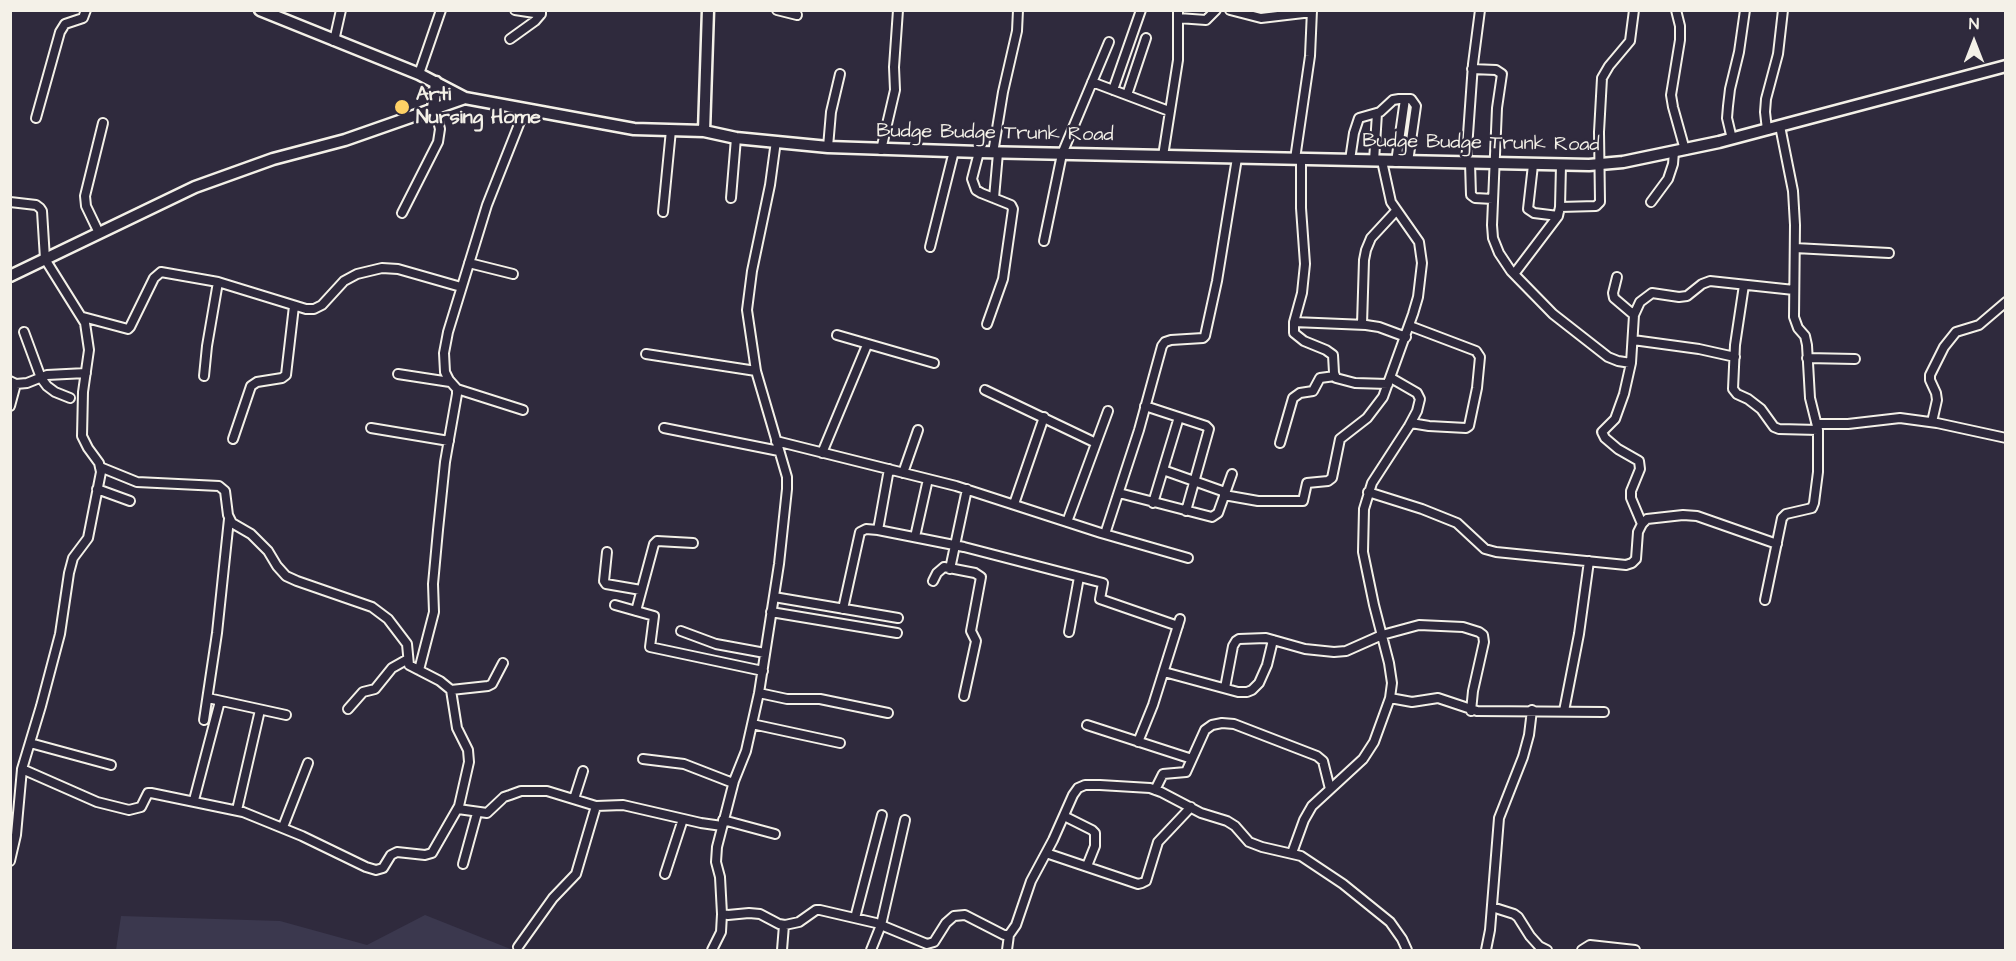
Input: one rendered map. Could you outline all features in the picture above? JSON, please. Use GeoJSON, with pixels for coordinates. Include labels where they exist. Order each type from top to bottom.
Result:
{"type":"FeatureCollection","features":[{"type":"Feature","properties":{"kind":"main road"},"geometry":{"type":"LineString","coordinates":[[260,10],[419,74],[465,98]]}},
{"type":"Feature","properties":{"kind":"main road"},"geometry":{"type":"LineString","coordinates":[[704,131],[708,10]]}},
{"type":"Feature","properties":{"kind":"main road","name":"Budge Budge Trunk Road"},"geometry":{"type":"LineString","coordinates":[[465,98],[633,129],[704,131],[736,138],[828,147],[995,153],[1600,165],[1732,139],[2006,66]]}},
{"type":"Feature","properties":{"kind":"main road"},"geometry":{"type":"LineString","coordinates":[[434,109],[436,82]]}},
{"type":"Feature","properties":{"kind":"main road"},"geometry":{"type":"LineString","coordinates":[[10,276],[195,187],[273,159],[345,140],[465,98]]}},
{"type":"Feature","properties":{"kind":"street"},"geometry":{"type":"LineString","coordinates":[[36,118],[60,32],[65,24],[83,18],[86,10]]}},
{"type":"Feature","properties":{"kind":"street"},"geometry":{"type":"LineString","coordinates":[[334,41],[340,10]]}},
{"type":"Feature","properties":{"kind":"street"},"geometry":{"type":"LineString","coordinates":[[419,74],[441,10]]}},
{"type":"Feature","properties":{"kind":"street"},"geometry":{"type":"LineString","coordinates":[[510,39],[535,21],[541,12],[515,10]]}},
{"type":"Feature","properties":{"kind":"street"},"geometry":{"type":"LineString","coordinates":[[777,10],[797,15]]}},
{"type":"Feature","properties":{"kind":"street"},"geometry":{"type":"LineString","coordinates":[[881,150],[895,90],[894,67],[898,10]]}},
{"type":"Feature","properties":{"kind":"street"},"geometry":{"type":"LineString","coordinates":[[994,198],[995,153],[1003,92],[1017,31],[1018,10]]}},
{"type":"Feature","properties":{"kind":"street"},"geometry":{"type":"LineString","coordinates":[[1113,90],[1142,10]]}},
{"type":"Feature","properties":{"kind":"street"},"geometry":{"type":"LineString","coordinates":[[1163,156],[1178,60],[1178,14],[1206,20],[1216,10]]}},
{"type":"Feature","properties":{"kind":"street"},"geometry":{"type":"LineString","coordinates":[[1230,10],[1261,18],[1312,11],[1310,56],[1298,159],[1305,264],[1302,293],[1293,329],[1297,336],[1333,355],[1335,376]]}},
{"type":"Feature","properties":{"kind":"street"},"geometry":{"type":"LineString","coordinates":[[1480,10],[1472,69],[1468,163],[1471,195],[1475,198],[1493,199]]}},
{"type":"Feature","properties":{"kind":"street"},"geometry":{"type":"LineString","coordinates":[[1560,207],[1589,207],[1598,204],[1600,198],[1599,132],[1602,78],[1630,41],[1634,10]]}},
{"type":"Feature","properties":{"kind":"street"},"geometry":{"type":"LineString","coordinates":[[1651,202],[1668,179],[1679,151],[1671,95],[1680,40],[1680,26],[1676,10]]}},
{"type":"Feature","properties":{"kind":"street"},"geometry":{"type":"LineString","coordinates":[[1732,139],[1727,118],[1728,106],[1745,10]]}},
{"type":"Feature","properties":{"kind":"street"},"geometry":{"type":"LineString","coordinates":[[1767,130],[1766,106],[1778,54],[1783,10]]}},
{"type":"Feature","properties":{"kind":"street"},"geometry":{"type":"LineString","coordinates":[[1126,95],[1146,38]]}},
{"type":"Feature","properties":{"kind":"street"},"geometry":{"type":"LineString","coordinates":[[1044,241],[1062,154],[1109,42]]}},
{"type":"Feature","properties":{"kind":"street"},"geometry":{"type":"LineString","coordinates":[[1472,69],[1496,70],[1501,71],[1502,74],[1497,108],[1493,199],[1493,238],[1498,253],[1514,274],[1553,314],[1608,357],[1631,363]]}},
{"type":"Feature","properties":{"kind":"street"},"geometry":{"type":"LineString","coordinates":[[828,147],[831,112],[840,74]]}},
{"type":"Feature","properties":{"kind":"street"},"geometry":{"type":"LineString","coordinates":[[1092,82],[1169,111]]}},
{"type":"Feature","properties":{"kind":"street"},"geometry":{"type":"LineString","coordinates":[[1396,162],[1405,99]]}},
{"type":"Feature","properties":{"kind":"street"},"geometry":{"type":"LineString","coordinates":[[1350,160],[1357,122],[1363,116],[1377,113],[1393,100],[1405,99],[1414,101],[1416,106],[1408,162]]}},
{"type":"Feature","properties":{"kind":"street"},"geometry":{"type":"LineString","coordinates":[[402,213],[438,142],[440,129],[434,109]]}},
{"type":"Feature","properties":{"kind":"street"},"geometry":{"type":"LineString","coordinates":[[523,410],[457,389],[445,372],[444,353],[448,332],[486,205],[525,109]]}},
{"type":"Feature","properties":{"kind":"street"},"geometry":{"type":"LineString","coordinates":[[1163,470],[1225,494],[1258,501],[1303,501],[1307,483],[1328,481],[1332,478],[1340,439],[1372,413],[1383,397],[1410,326],[1420,286],[1422,251],[1419,242],[1391,202],[1378,161],[1377,113]]}},
{"type":"Feature","properties":{"kind":"street"},"geometry":{"type":"LineString","coordinates":[[99,233],[86,206],[85,196],[103,123]]}},
{"type":"Feature","properties":{"kind":"street"},"geometry":{"type":"LineString","coordinates":[[1765,600],[1782,518],[1792,512],[1812,508],[1818,472],[1818,427],[1810,398],[1805,336],[1798,328],[1794,317],[1793,191],[1780,126]]}},
{"type":"Feature","properties":{"kind":"street"},"geometry":{"type":"LineString","coordinates":[[663,212],[671,130]]}},
{"type":"Feature","properties":{"kind":"street"},"geometry":{"type":"LineString","coordinates":[[731,198],[736,138]]}},
{"type":"Feature","properties":{"kind":"street"},"geometry":{"type":"LineString","coordinates":[[712,951],[721,932],[722,914],[720,877],[716,862],[717,847],[733,783],[746,751],[759,693],[774,597],[787,489],[787,477],[756,371],[747,310],[776,141]]}},
{"type":"Feature","properties":{"kind":"street"},"geometry":{"type":"LineString","coordinates":[[930,247],[954,151]]}},
{"type":"Feature","properties":{"kind":"street"},"geometry":{"type":"LineString","coordinates":[[979,152],[972,179],[973,184],[981,193],[1011,205],[1013,209],[1003,279],[987,324]]}},
{"type":"Feature","properties":{"kind":"street"},"geometry":{"type":"LineString","coordinates":[[1105,534],[1139,430],[1162,346],[1171,340],[1205,336],[1217,281],[1237,158]]}},
{"type":"Feature","properties":{"kind":"street"},"geometry":{"type":"LineString","coordinates":[[1533,165],[1528,208],[1534,213],[1558,216]]}},
{"type":"Feature","properties":{"kind":"street"},"geometry":{"type":"LineString","coordinates":[[1514,274],[1558,216],[1561,165]]}},
{"type":"Feature","properties":{"kind":"street"},"geometry":{"type":"LineString","coordinates":[[10,202],[36,205],[42,211],[45,259],[83,318],[88,333],[89,350],[82,436],[100,467],[88,537],[73,558],[60,634],[22,769],[16,835],[10,861]]}},
{"type":"Feature","properties":{"kind":"street"},"geometry":{"type":"LineString","coordinates":[[1362,324],[1366,250],[1371,238],[1396,211]]}},
{"type":"Feature","properties":{"kind":"street"},"geometry":{"type":"LineString","coordinates":[[1795,248],[1889,253]]}},
{"type":"Feature","properties":{"kind":"street"},"geometry":{"type":"LineString","coordinates":[[469,263],[513,274]]}},
{"type":"Feature","properties":{"kind":"street"},"geometry":{"type":"LineString","coordinates":[[83,318],[128,329],[154,278],[161,273],[218,282],[306,309],[314,309],[322,305],[344,281],[357,274],[382,268],[398,269],[461,287]]}},
{"type":"Feature","properties":{"kind":"street"},"geometry":{"type":"LineString","coordinates":[[1617,277],[1612,293],[1614,298],[1634,315]]}},
{"type":"Feature","properties":{"kind":"street"},"geometry":{"type":"LineString","coordinates":[[1642,524],[1631,498],[1631,491],[1640,469],[1639,461],[1602,435],[1604,429],[1618,413],[1631,363],[1634,315],[1640,302],[1652,293],[1687,296],[1702,284],[1710,281],[1794,290]]}},
{"type":"Feature","properties":{"kind":"street"},"geometry":{"type":"LineString","coordinates":[[204,376],[218,282]]}},
{"type":"Feature","properties":{"kind":"street"},"geometry":{"type":"LineString","coordinates":[[1744,285],[1732,389],[1761,409],[1770,425],[1779,429],[1818,427],[1900,418],[1932,422],[2006,438]]}},
{"type":"Feature","properties":{"kind":"street"},"geometry":{"type":"LineString","coordinates":[[1932,422],[1937,400],[1930,375],[1944,347],[1956,332],[1979,325],[2006,302]]}},
{"type":"Feature","properties":{"kind":"street"},"geometry":{"type":"LineString","coordinates":[[233,439],[251,386],[257,382],[282,378],[286,375],[294,306]]}},
{"type":"Feature","properties":{"kind":"street"},"geometry":{"type":"LineString","coordinates":[[1294,321],[1362,324],[1379,327],[1406,337]]}},
{"type":"Feature","properties":{"kind":"street"},"geometry":{"type":"LineString","coordinates":[[1410,326],[1476,351],[1480,357],[1477,388],[1469,426],[1466,428],[1411,423]]}},
{"type":"Feature","properties":{"kind":"street"},"geometry":{"type":"LineString","coordinates":[[24,332],[41,378],[50,389],[70,398]]}},
{"type":"Feature","properties":{"kind":"street"},"geometry":{"type":"LineString","coordinates":[[837,335],[934,363]]}},
{"type":"Feature","properties":{"kind":"street"},"geometry":{"type":"LineString","coordinates":[[1633,340],[1699,349],[1735,357]]}},
{"type":"Feature","properties":{"kind":"street"},"geometry":{"type":"LineString","coordinates":[[822,453],[867,345]]}},
{"type":"Feature","properties":{"kind":"street"},"geometry":{"type":"LineString","coordinates":[[646,354],[756,371]]}},
{"type":"Feature","properties":{"kind":"street"},"geometry":{"type":"LineString","coordinates":[[1807,358],[1855,359]]}},
{"type":"Feature","properties":{"kind":"street"},"geometry":{"type":"LineString","coordinates":[[10,406],[14,382],[27,384],[47,375],[86,374]]}},
{"type":"Feature","properties":{"kind":"street"},"geometry":{"type":"LineString","coordinates":[[398,374],[450,382]]}},
{"type":"Feature","properties":{"kind":"street"},"geometry":{"type":"LineString","coordinates":[[1280,443],[1293,398],[1300,393],[1313,391],[1320,378],[1335,376],[1355,383],[1390,381],[1413,390],[1419,396],[1419,405],[1411,423],[1380,469],[1368,492],[1363,524],[1367,575],[1392,683],[1390,698],[1374,742],[1354,769],[1312,806],[1304,820],[1292,853]]}},
{"type":"Feature","properties":{"kind":"street"},"geometry":{"type":"LineString","coordinates":[[418,670],[434,612],[434,573],[445,462],[457,389]]}},
{"type":"Feature","properties":{"kind":"street"},"geometry":{"type":"LineString","coordinates":[[985,390],[1096,443]]}},
{"type":"Feature","properties":{"kind":"street"},"geometry":{"type":"LineString","coordinates":[[1145,406],[1206,426],[1209,429],[1186,512]]}},
{"type":"Feature","properties":{"kind":"street"},"geometry":{"type":"LineString","coordinates":[[1067,522],[1107,411]]}},
{"type":"Feature","properties":{"kind":"street"},"geometry":{"type":"LineString","coordinates":[[1014,504],[1044,417]]}},
{"type":"Feature","properties":{"kind":"street"},"geometry":{"type":"LineString","coordinates":[[1153,503],[1179,417]]}},
{"type":"Feature","properties":{"kind":"street"},"geometry":{"type":"LineString","coordinates":[[371,428],[449,441]]}},
{"type":"Feature","properties":{"kind":"street"},"geometry":{"type":"LineString","coordinates":[[664,428],[779,451]]}},
{"type":"Feature","properties":{"kind":"street"},"geometry":{"type":"LineString","coordinates":[[903,473],[918,429]]}},
{"type":"Feature","properties":{"kind":"street"},"geometry":{"type":"LineString","coordinates":[[776,441],[967,489],[1105,534],[1188,558]]}},
{"type":"Feature","properties":{"kind":"street"},"geometry":{"type":"LineString","coordinates":[[100,467],[137,482],[219,486],[225,491],[229,519],[217,633],[204,720]]}},
{"type":"Feature","properties":{"kind":"street"},"geometry":{"type":"LineString","coordinates":[[878,530],[889,470]]}},
{"type":"Feature","properties":{"kind":"street"},"geometry":{"type":"LineString","coordinates":[[1119,494],[1206,517],[1215,516],[1232,474]]}},
{"type":"Feature","properties":{"kind":"street"},"geometry":{"type":"LineString","coordinates":[[915,537],[928,479]]}},
{"type":"Feature","properties":{"kind":"street"},"geometry":{"type":"LineString","coordinates":[[97,489],[130,501]]}},
{"type":"Feature","properties":{"kind":"street"},"geometry":{"type":"LineString","coordinates":[[950,568],[967,489]]}},
{"type":"Feature","properties":{"kind":"street"},"geometry":{"type":"LineString","coordinates":[[1368,492],[1457,523],[1485,549],[1496,552],[1626,565],[1632,563],[1636,558],[1638,532],[1647,519],[1683,515],[1697,516],[1777,544]]}},
{"type":"Feature","properties":{"kind":"street"},"geometry":{"type":"LineString","coordinates":[[22,769],[97,802],[129,810],[141,807],[148,793],[237,810],[283,827],[366,867],[380,870],[394,853],[425,855],[432,853],[458,809],[469,762],[468,750],[457,728],[451,690],[440,681],[409,665],[407,644],[404,638],[380,612],[372,607],[286,576],[268,551],[251,534],[229,519]]}},
{"type":"Feature","properties":{"kind":"street"},"geometry":{"type":"LineString","coordinates":[[843,609],[860,532],[866,529],[955,545],[1103,583],[1100,599],[1179,623],[1138,742]]}},
{"type":"Feature","properties":{"kind":"street"},"geometry":{"type":"LineString","coordinates":[[636,610],[654,544],[657,541],[693,543]]}},
{"type":"Feature","properties":{"kind":"street"},"geometry":{"type":"LineString","coordinates":[[607,552],[604,581],[606,584],[641,590]]}},
{"type":"Feature","properties":{"kind":"street"},"geometry":{"type":"LineString","coordinates":[[1564,711],[1579,634],[1589,561]]}},
{"type":"Feature","properties":{"kind":"street"},"geometry":{"type":"LineString","coordinates":[[933,581],[940,569],[950,568],[975,573],[981,577],[971,631],[976,641],[964,696]]}},
{"type":"Feature","properties":{"kind":"street"},"geometry":{"type":"LineString","coordinates":[[1069,632],[1079,577]]}},
{"type":"Feature","properties":{"kind":"street"},"geometry":{"type":"LineString","coordinates":[[774,597],[898,618]]}},
{"type":"Feature","properties":{"kind":"street"},"geometry":{"type":"LineString","coordinates":[[615,605],[654,616],[650,647],[763,671]]}},
{"type":"Feature","properties":{"kind":"street"},"geometry":{"type":"LineString","coordinates":[[771,612],[897,633]]}},
{"type":"Feature","properties":{"kind":"street"},"geometry":{"type":"LineString","coordinates":[[1225,688],[1236,641],[1245,637],[1273,640],[1305,649],[1334,652],[1346,651],[1382,635],[1419,626],[1463,627],[1479,632],[1483,637],[1484,650],[1473,691],[1471,711]]}},
{"type":"Feature","properties":{"kind":"street"},"geometry":{"type":"LineString","coordinates":[[681,631],[716,644],[765,653]]}},
{"type":"Feature","properties":{"kind":"street"},"geometry":{"type":"LineString","coordinates":[[1164,672],[1238,692],[1247,692],[1256,688],[1259,683],[1267,665],[1273,640]]}},
{"type":"Feature","properties":{"kind":"street"},"geometry":{"type":"LineString","coordinates":[[348,709],[363,692],[375,689],[392,668],[408,659]]}},
{"type":"Feature","properties":{"kind":"street"},"geometry":{"type":"LineString","coordinates":[[451,690],[492,684],[503,663]]}},
{"type":"Feature","properties":{"kind":"street"},"geometry":{"type":"LineString","coordinates":[[759,693],[787,699],[820,699],[888,713]]}},
{"type":"Feature","properties":{"kind":"street"},"geometry":{"type":"LineString","coordinates":[[208,698],[285,715]]}},
{"type":"Feature","properties":{"kind":"street"},"geometry":{"type":"LineString","coordinates":[[1390,698],[1412,702],[1445,699],[1471,711],[1604,712]]}},
{"type":"Feature","properties":{"kind":"street"},"geometry":{"type":"LineString","coordinates":[[194,800],[220,701]]}},
{"type":"Feature","properties":{"kind":"street"},"geometry":{"type":"LineString","coordinates":[[237,810],[260,710]]}},
{"type":"Feature","properties":{"kind":"street"},"geometry":{"type":"LineString","coordinates":[[1486,951],[1500,818],[1523,757],[1532,710]]}},
{"type":"Feature","properties":{"kind":"street"},"geometry":{"type":"LineString","coordinates":[[1155,790],[1163,774],[1186,772],[1205,730],[1212,725],[1222,723],[1234,724],[1317,756],[1323,760],[1330,789]]}},
{"type":"Feature","properties":{"kind":"street"},"geometry":{"type":"LineString","coordinates":[[752,724],[840,743]]}},
{"type":"Feature","properties":{"kind":"street"},"geometry":{"type":"LineString","coordinates":[[1087,725],[1192,759]]}},
{"type":"Feature","properties":{"kind":"street"},"geometry":{"type":"LineString","coordinates":[[30,742],[111,765]]}},
{"type":"Feature","properties":{"kind":"street"},"geometry":{"type":"LineString","coordinates":[[643,759],[684,764],[733,783]]}},
{"type":"Feature","properties":{"kind":"street"},"geometry":{"type":"LineString","coordinates":[[283,827],[308,763]]}},
{"type":"Feature","properties":{"kind":"street"},"geometry":{"type":"LineString","coordinates":[[574,799],[584,771]]}},
{"type":"Feature","properties":{"kind":"street"},"geometry":{"type":"LineString","coordinates":[[1007,951],[1010,934],[1016,925],[1032,881],[1073,795],[1078,788],[1085,785],[1155,790],[1201,813],[1227,821],[1235,826],[1249,842],[1292,853],[1311,862],[1383,915],[1395,928],[1406,945],[1407,951]]}},
{"type":"Feature","properties":{"kind":"street"},"geometry":{"type":"LineString","coordinates":[[458,809],[487,813],[504,797],[521,791],[547,791],[596,806],[623,805],[683,819],[723,823],[775,834]]}},
{"type":"Feature","properties":{"kind":"street"},"geometry":{"type":"LineString","coordinates":[[518,947],[553,898],[576,874],[596,806]]}},
{"type":"Feature","properties":{"kind":"street"},"geometry":{"type":"LineString","coordinates":[[1046,853],[1142,884],[1146,881],[1158,842],[1191,807]]}},
{"type":"Feature","properties":{"kind":"street"},"geometry":{"type":"LineString","coordinates":[[463,864],[477,813]]}},
{"type":"Feature","properties":{"kind":"street"},"geometry":{"type":"LineString","coordinates":[[855,918],[882,815]]}},
{"type":"Feature","properties":{"kind":"street"},"geometry":{"type":"LineString","coordinates":[[1064,816],[1095,833],[1095,846],[1087,866]]}},
{"type":"Feature","properties":{"kind":"street"},"geometry":{"type":"LineString","coordinates":[[665,874],[683,819]]}},
{"type":"Feature","properties":{"kind":"street"},"geometry":{"type":"LineString","coordinates":[[871,951],[881,925],[905,820]]}},
{"type":"Feature","properties":{"kind":"street"},"geometry":{"type":"LineString","coordinates":[[1492,907],[1508,911],[1518,917],[1530,936],[1547,951]]}},
{"type":"Feature","properties":{"kind":"street"},"geometry":{"type":"LineString","coordinates":[[722,914],[760,914],[783,925],[799,922],[816,910],[881,925],[930,944],[954,916],[965,915],[1004,934],[1010,934]]}},
{"type":"Feature","properties":{"kind":"street"},"geometry":{"type":"LineString","coordinates":[[782,951],[783,925]]}},
{"type":"Feature","properties":{"kind":"street"},"geometry":{"type":"LineString","coordinates":[[1582,951],[1590,945],[1635,951]]}},
{"type":"Feature","properties":{"kind":"shaded area"},"geometry":{"type":"Polygon","coordinates":[[[425,915],[513,950],[116,950],[121,916],[280,921],[367,945],[425,915]]]}},
{"type":"Feature","properties":{"kind":"place","name":"Arti Nursing Home"},"geometry":{"type":"Point","coordinates":[402,107]}}]}
